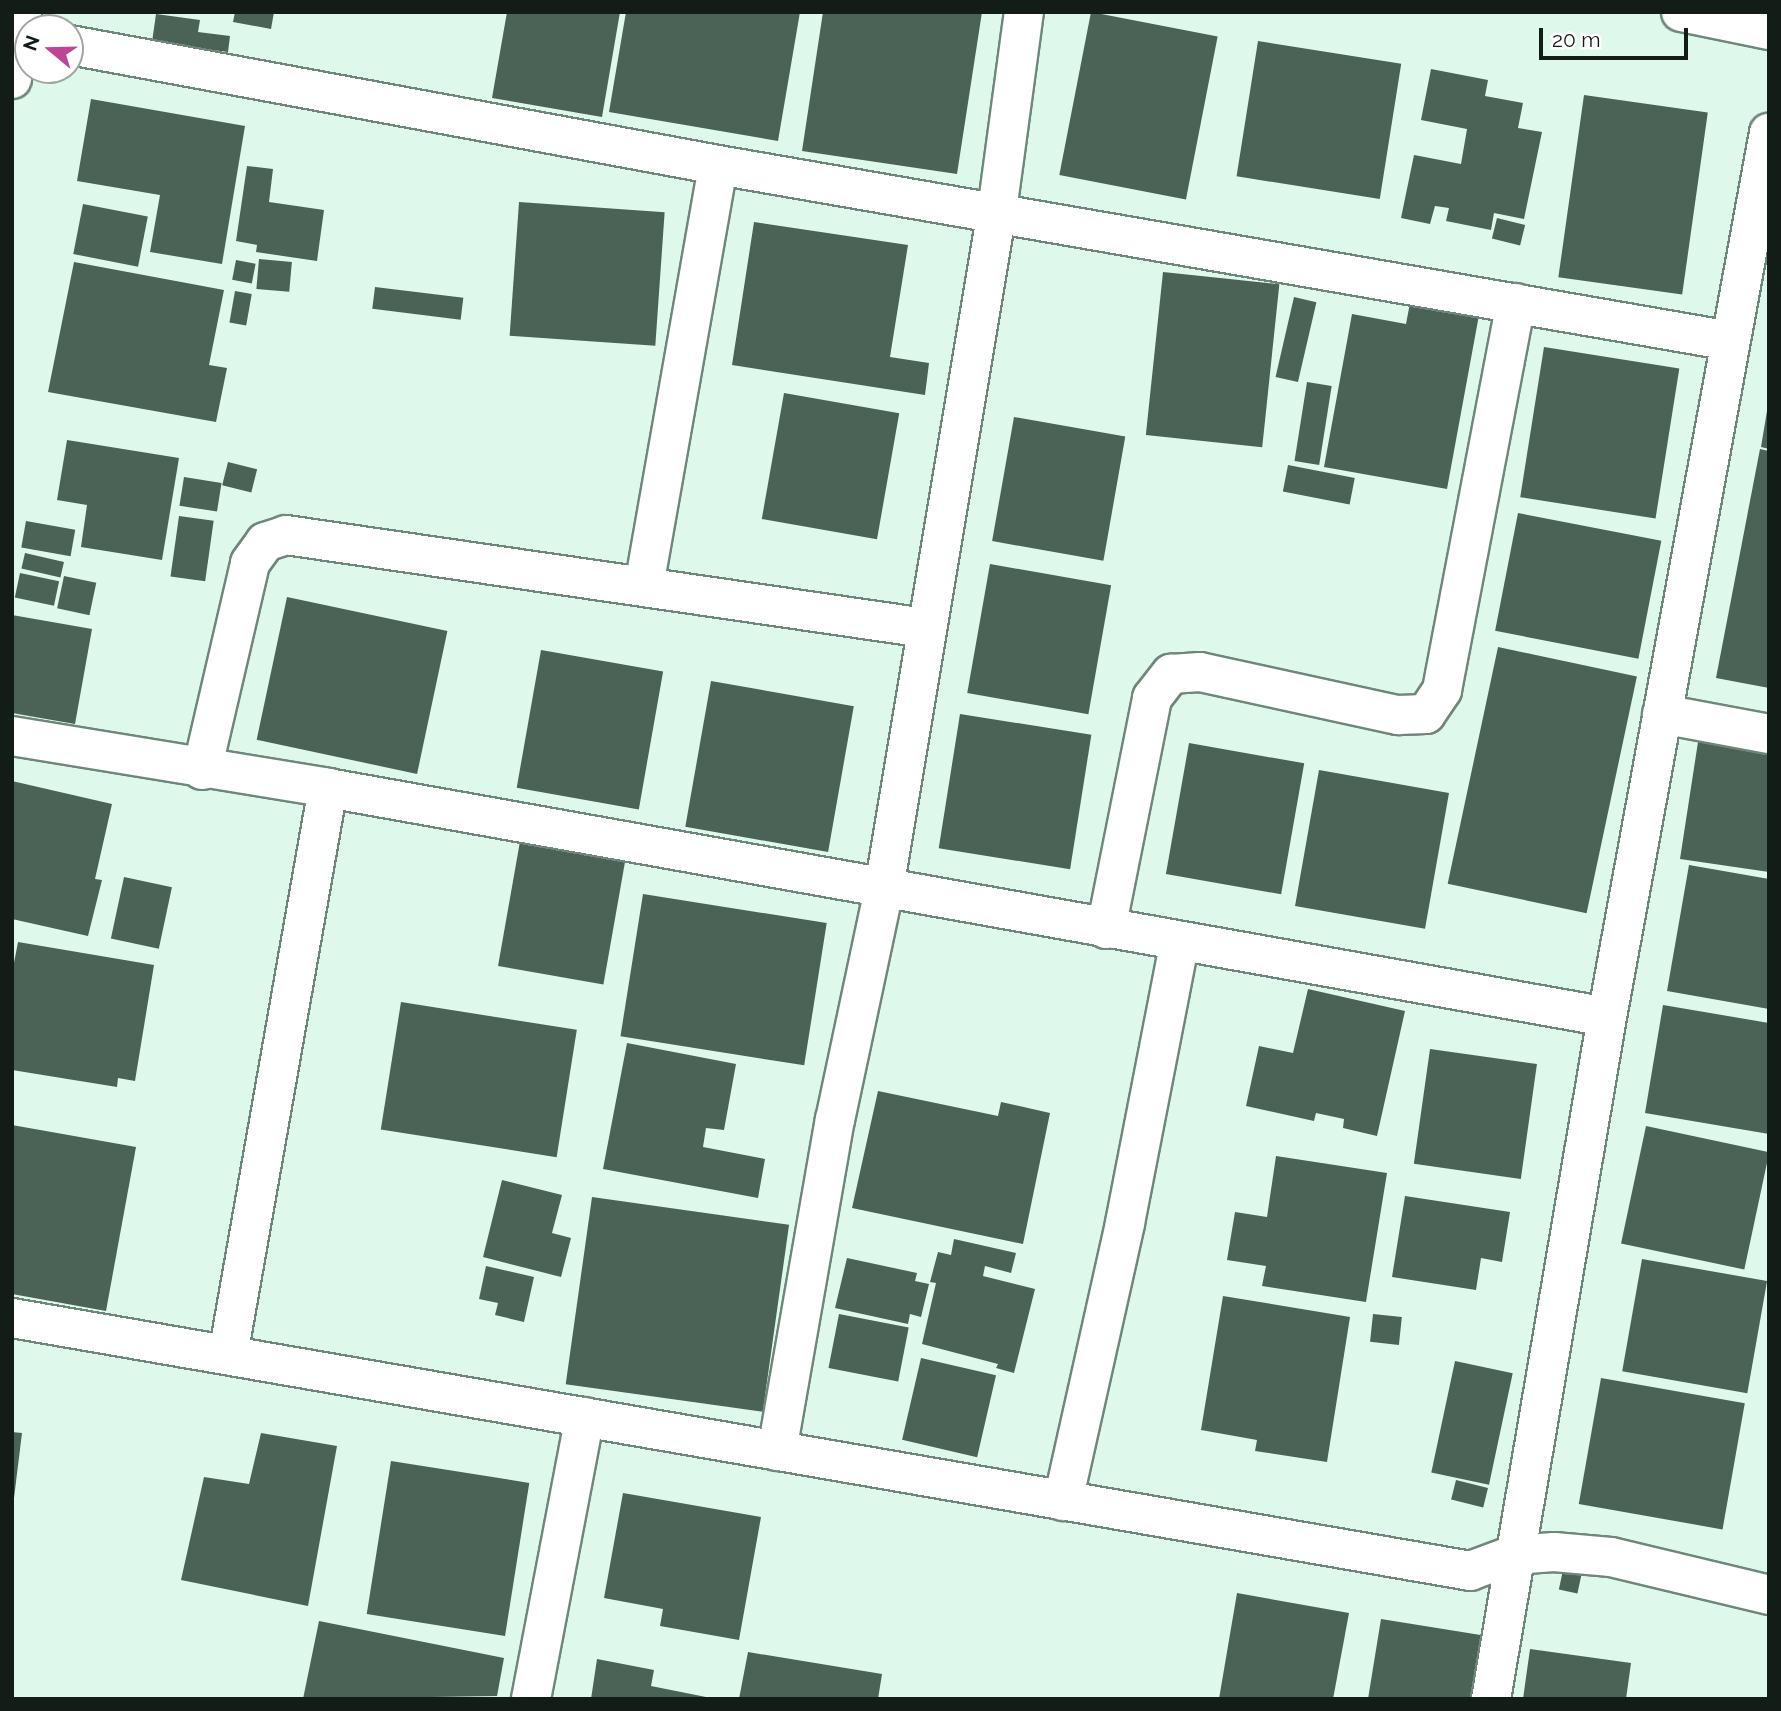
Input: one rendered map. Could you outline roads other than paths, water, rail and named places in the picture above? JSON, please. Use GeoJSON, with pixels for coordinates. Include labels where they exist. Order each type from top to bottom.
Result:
{"type":"FeatureCollection","features":[{"type":"Feature","properties":{"kind":"street"},"geometry":{"type":"LineString","coordinates":[[777,1451],[835,1120],[884,889],[925,628],[997,211],[1024,12]]}},
{"type":"Feature","properties":{"kind":"street"},"geometry":{"type":"LineString","coordinates":[[1681,12],[1769,30]]}},
{"type":"Feature","properties":{"kind":"street"},"geometry":{"type":"LineString","coordinates":[[84,48],[718,165],[997,211],[1731,341]]}},
{"type":"Feature","properties":{"kind":"street"},"geometry":{"type":"LineString","coordinates":[[1491,1699],[1513,1555],[1607,1017],[1769,133]]}},
{"type":"Feature","properties":{"kind":"street"},"geometry":{"type":"LineString","coordinates":[[644,586],[718,165]]}},
{"type":"Feature","properties":{"kind":"street"},"geometry":{"type":"LineString","coordinates":[[1106,929],[1152,698],[1171,674],[1200,671],[1398,715],[1426,715],[1442,690],[1516,303]]}},
{"type":"Feature","properties":{"kind":"street"},"geometry":{"type":"LineString","coordinates":[[202,770],[250,563],[265,542],[286,535],[925,628]]}},
{"type":"Feature","properties":{"kind":"street"},"geometry":{"type":"LineString","coordinates":[[1662,714],[1769,734]]}},
{"type":"Feature","properties":{"kind":"street"},"geometry":{"type":"LineString","coordinates":[[12,737],[202,770],[328,788],[1607,1017]]}},
{"type":"Feature","properties":{"kind":"street"},"geometry":{"type":"LineString","coordinates":[[228,1355],[328,788]]}},
{"type":"Feature","properties":{"kind":"street"},"geometry":{"type":"LineString","coordinates":[[1063,1501],[1180,941]]}},
{"type":"Feature","properties":{"kind":"street"},"geometry":{"type":"LineString","coordinates":[[12,1318],[1471,1571],[1513,1555],[1554,1552],[1611,1557],[1769,1595]]}},
{"type":"Feature","properties":{"kind":"street"},"geometry":{"type":"LineString","coordinates":[[531,1699],[585,1417]]}}]}
